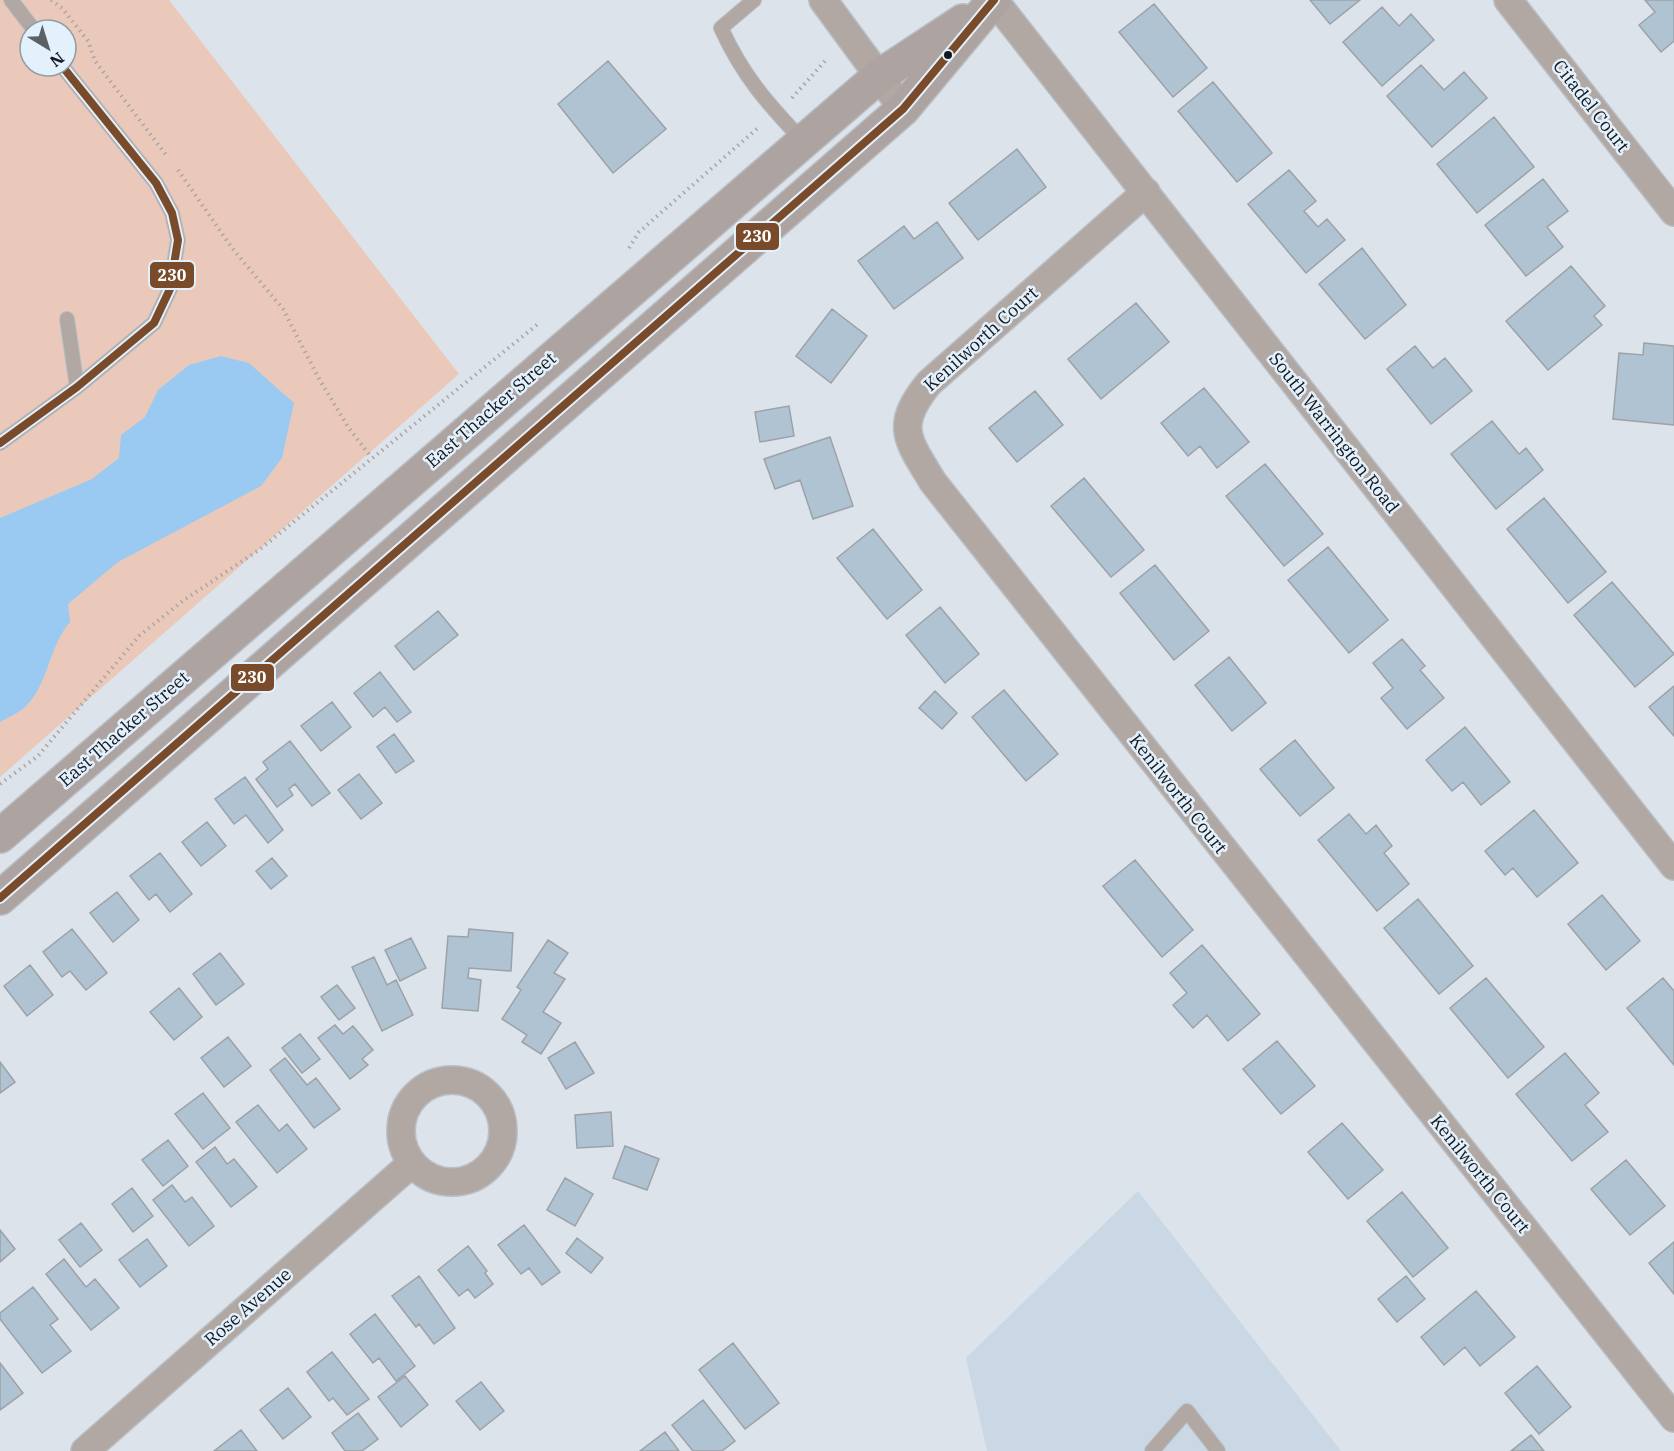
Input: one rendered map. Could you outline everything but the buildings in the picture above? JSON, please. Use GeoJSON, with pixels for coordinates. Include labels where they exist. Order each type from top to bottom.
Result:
{"type":"FeatureCollection","features":[{"type":"Feature","properties":{"kind":"main road","name":"East Thacker Street"},"geometry":{"type":"LineString","coordinates":[[0,836],[878,77],[994,0]]}},
{"type":"Feature","properties":{"kind":"main road"},"geometry":{"type":"LineString","coordinates":[[0,898],[903,110],[994,0]]}},
{"type":"Feature","properties":{"kind":"street"},"geometry":{"type":"LineString","coordinates":[[823,0],[903,110]]}},
{"type":"Feature","properties":{"kind":"street","name":"South Warrington Road"},"geometry":{"type":"LineString","coordinates":[[994,0],[1674,866]]}},
{"type":"Feature","properties":{"kind":"street","name":"Citadel Court"},"geometry":{"type":"LineString","coordinates":[[1508,0],[1674,212]]}},
{"type":"Feature","properties":{"kind":"street","name":"Kenilworth Court"},"geometry":{"type":"LineString","coordinates":[[1146,192],[929,383],[908,415],[907,432],[912,448],[933,482],[962,520],[1674,1418]]}},
{"type":"Feature","properties":{"kind":"street","name":"Rose Avenue"},"geometry":{"type":"LineString","coordinates":[[85,1451],[412,1163]]}},
{"type":"Feature","properties":{"kind":"lane"},"geometry":{"type":"LineString","coordinates":[[11,0],[25,18]]}},
{"type":"Feature","properties":{"kind":"lane"},"geometry":{"type":"LineString","coordinates":[[754,0],[721,28],[736,62],[756,91],[803,141]]}},
{"type":"Feature","properties":{"kind":"lane"},"geometry":{"type":"LineString","coordinates":[[0,443],[77,387],[153,323],[170,289],[178,240],[172,213],[156,183],[72,78]]}},
{"type":"Feature","properties":{"kind":"lane"},"geometry":{"type":"LineString","coordinates":[[66,319],[77,387]]}},
{"type":"Feature","properties":{"kind":"lane"},"geometry":{"type":"LineString","coordinates":[[1152,1451],[1187,1411],[1218,1451]]}},
{"type":"Feature","properties":{"kind":"path"},"geometry":{"type":"LineString","coordinates":[[51,0],[62,8],[88,41],[95,61],[170,160]]}},
{"type":"Feature","properties":{"kind":"path"},"geometry":{"type":"LineString","coordinates":[[626,252],[639,232],[805,87],[818,66],[825,61]]}},
{"type":"Feature","properties":{"kind":"path"},"geometry":{"type":"LineString","coordinates":[[177,170],[232,248],[284,309],[318,377],[348,427],[371,457]]}},
{"type":"Feature","properties":{"kind":"path"},"geometry":{"type":"LineString","coordinates":[[0,784],[38,756],[139,636],[184,600],[259,550],[371,457],[547,317]]}},
{"type":"Feature","properties":{"kind":"shaded area"},"geometry":{"type":"Polygon","coordinates":[[[0,0],[169,0],[459,374],[0,777],[0,0]]]}},
{"type":"Feature","properties":{"kind":"shaded area"},"geometry":{"type":"Polygon","coordinates":[[[1138,1191],[1341,1451],[987,1451],[966,1358],[1138,1191]]]}},
{"type":"Feature","properties":{"kind":"water"},"geometry":{"type":"Polygon","coordinates":[[[221,356],[249,363],[294,403],[282,458],[261,486],[118,562],[68,604],[70,622],[57,642],[39,688],[23,709],[0,722],[0,518],[92,479],[119,458],[121,435],[145,417],[158,390],[189,365],[221,356]]]}},
{"type":"Feature","properties":{"kind":"transit line","name":"230"},"geometry":{"type":"LineString","coordinates":[[0,898],[903,109],[994,0]]}},
{"type":"Feature","properties":{"kind":"transit line","name":"230"},"geometry":{"type":"LineString","coordinates":[[0,443],[77,387],[154,323],[170,289],[178,240],[172,213],[156,183],[72,78]]}}]}
